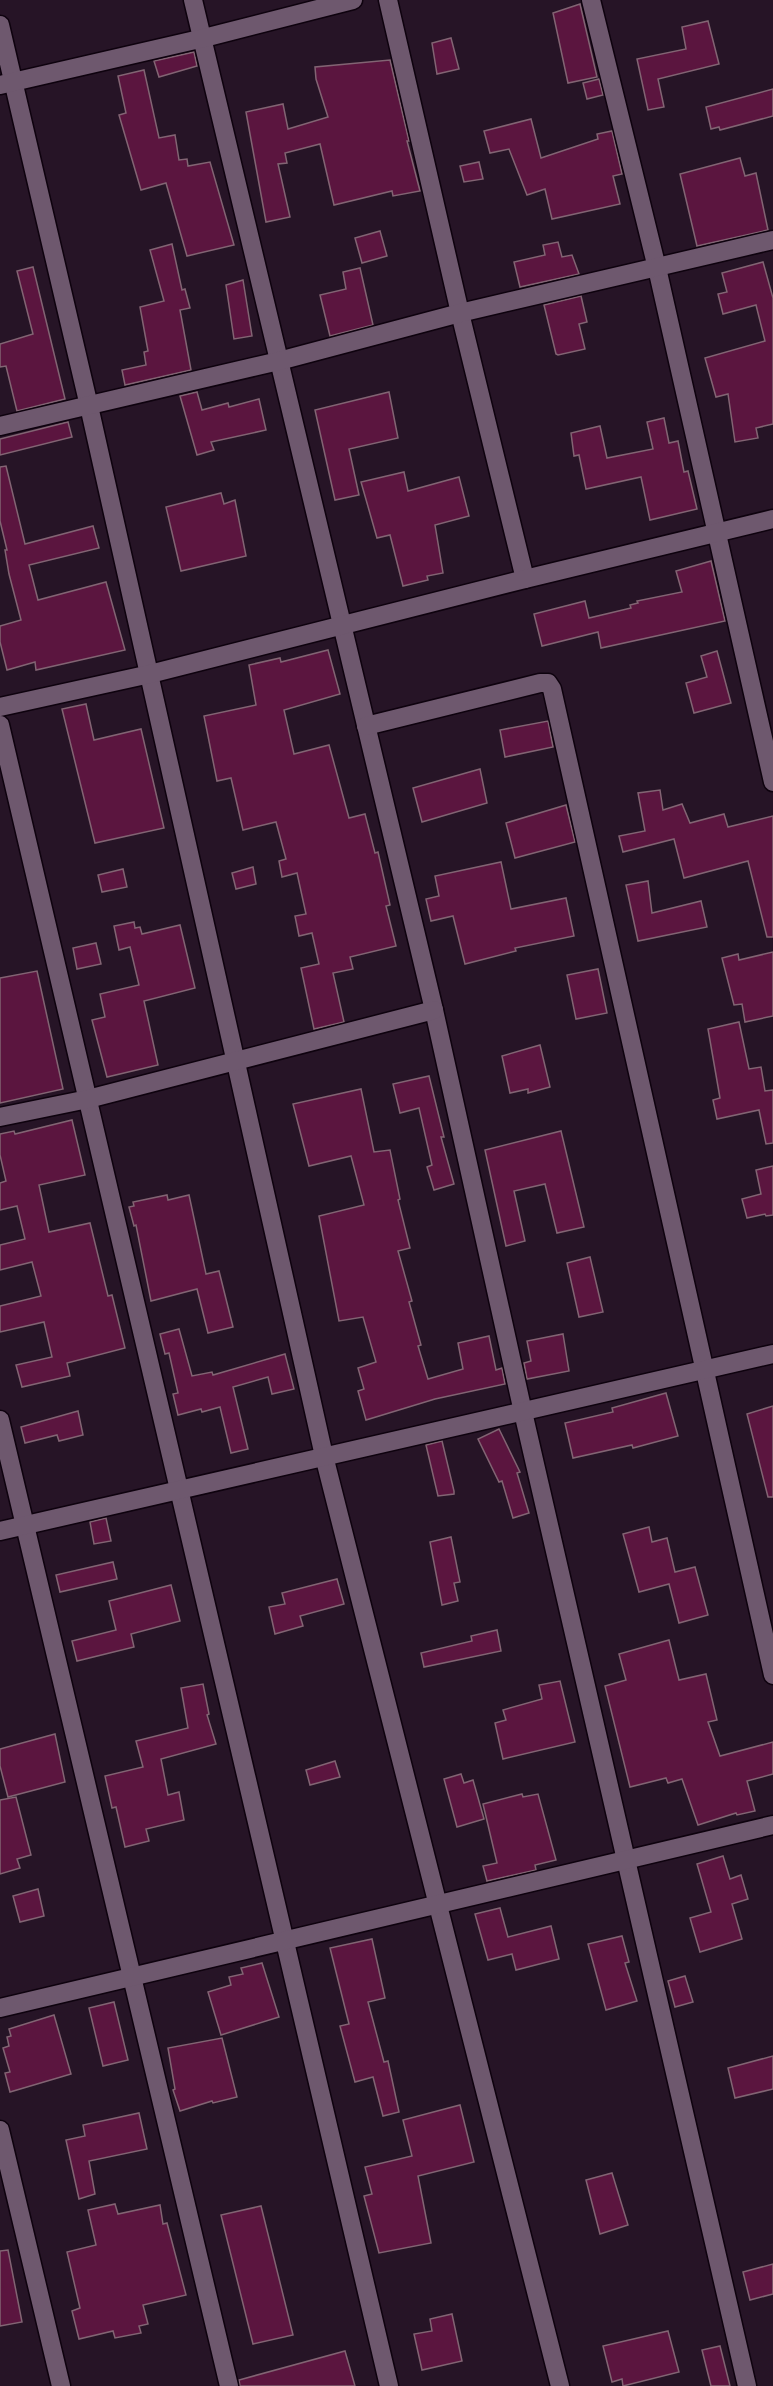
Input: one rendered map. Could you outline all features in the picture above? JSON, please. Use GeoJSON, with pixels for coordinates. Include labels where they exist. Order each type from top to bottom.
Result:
{"type":"FeatureCollection","features":[{"type":"Feature","properties":{"kind":"street"},"geometry":{"type":"LineString","coordinates":[[193,0],[204,38],[341,627],[434,1010],[523,1412],[747,2386]]}},
{"type":"Feature","properties":{"kind":"street"},"geometry":{"type":"LineString","coordinates":[[6,84],[204,38],[353,0]]}},
{"type":"Feature","properties":{"kind":"street"},"geometry":{"type":"LineString","coordinates":[[388,0],[460,313],[525,579]]}},
{"type":"Feature","properties":{"kind":"street"},"geometry":{"type":"LineString","coordinates":[[591,0],[657,267],[773,782]]}},
{"type":"Feature","properties":{"kind":"street"},"geometry":{"type":"LineString","coordinates":[[0,25],[6,84],[89,406],[237,1059],[324,1456],[560,2386]]}},
{"type":"Feature","properties":{"kind":"street"},"geometry":{"type":"LineString","coordinates":[[0,426],[279,361],[460,313],[773,240]]}},
{"type":"Feature","properties":{"kind":"street"},"geometry":{"type":"LineString","coordinates":[[0,707],[150,674],[773,519]]}},
{"type":"Feature","properties":{"kind":"street"},"geometry":{"type":"LineString","coordinates":[[366,726],[540,683],[548,683],[552,689],[773,1675]]}},
{"type":"Feature","properties":{"kind":"street"},"geometry":{"type":"LineString","coordinates":[[0,725],[389,2386]]}},
{"type":"Feature","properties":{"kind":"street"},"geometry":{"type":"LineString","coordinates":[[0,1117],[88,1100],[237,1059],[434,1010]]}},
{"type":"Feature","properties":{"kind":"street"},"geometry":{"type":"LineString","coordinates":[[0,1531],[773,1354]]}},
{"type":"Feature","properties":{"kind":"street"},"geometry":{"type":"LineString","coordinates":[[0,1420],[229,2386]]}},
{"type":"Feature","properties":{"kind":"street"},"geometry":{"type":"LineString","coordinates":[[0,2008],[284,1943],[438,1903],[773,1825]]}},
{"type":"Feature","properties":{"kind":"street"},"geometry":{"type":"LineString","coordinates":[[0,2130],[62,2386]]}},
{"type":"Feature","properties":{"kind":"building"},"geometry":{"type":"Polygon","coordinates":[[[580,4],[597,77],[568,83],[553,13],[580,4]]]}},
{"type":"Feature","properties":{"kind":"building"},"geometry":{"type":"Polygon","coordinates":[[[708,21],[719,64],[658,79],[664,107],[648,110],[637,59],[686,49],[682,27],[708,21]]]}},
{"type":"Feature","properties":{"kind":"building"},"geometry":{"type":"Polygon","coordinates":[[[451,38],[459,69],[437,74],[432,43],[451,38]]]}},
{"type":"Feature","properties":{"kind":"building"},"geometry":{"type":"Polygon","coordinates":[[[194,52],[197,66],[159,77],[154,61],[194,52]]]}},
{"type":"Feature","properties":{"kind":"building"},"geometry":{"type":"Polygon","coordinates":[[[390,60],[420,191],[393,196],[392,191],[334,205],[320,144],[285,153],[287,163],[278,164],[290,217],[266,222],[246,112],[283,104],[288,129],[328,117],[316,79],[315,67],[390,60]]]}},
{"type":"Feature","properties":{"kind":"building"},"geometry":{"type":"Polygon","coordinates":[[[144,70],[159,138],[175,135],[179,160],[187,159],[188,166],[210,162],[234,245],[187,256],[166,183],[141,190],[119,115],[126,113],[118,76],[144,70]]]}},
{"type":"Feature","properties":{"kind":"building"},"geometry":{"type":"Polygon","coordinates":[[[599,79],[603,95],[587,99],[583,83],[599,79]]]}},
{"type":"Feature","properties":{"kind":"building"},"geometry":{"type":"Polygon","coordinates":[[[773,89],[773,116],[720,130],[719,127],[711,129],[706,107],[773,89]]]}},
{"type":"Feature","properties":{"kind":"building"},"geometry":{"type":"Polygon","coordinates":[[[531,119],[541,158],[598,139],[597,134],[612,131],[622,174],[613,176],[620,204],[552,219],[545,189],[527,195],[509,149],[490,153],[484,131],[531,119]]]}},
{"type":"Feature","properties":{"kind":"building"},"geometry":{"type":"Polygon","coordinates":[[[740,158],[745,176],[756,173],[768,230],[697,246],[680,174],[740,158]]]}},
{"type":"Feature","properties":{"kind":"building"},"geometry":{"type":"Polygon","coordinates":[[[479,162],[483,179],[464,182],[460,166],[479,162]]]}},
{"type":"Feature","properties":{"kind":"building"},"geometry":{"type":"Polygon","coordinates":[[[380,231],[387,256],[362,263],[355,238],[380,231]]]}},
{"type":"Feature","properties":{"kind":"building"},"geometry":{"type":"Polygon","coordinates":[[[558,242],[562,257],[572,255],[579,274],[520,287],[514,262],[545,255],[543,245],[558,242]]]}},
{"type":"Feature","properties":{"kind":"building"},"geometry":{"type":"Polygon","coordinates":[[[172,244],[182,290],[185,289],[190,308],[180,310],[191,370],[125,385],[122,370],[146,365],[144,352],[148,351],[140,307],[164,301],[150,250],[172,244]]]}},
{"type":"Feature","properties":{"kind":"building"},"geometry":{"type":"Polygon","coordinates":[[[763,262],[773,298],[773,424],[756,428],[758,438],[735,442],[728,394],[716,397],[705,358],[765,341],[756,305],[723,314],[718,294],[727,292],[722,273],[763,262]]]}},
{"type":"Feature","properties":{"kind":"building"},"geometry":{"type":"Polygon","coordinates":[[[33,267],[65,399],[17,411],[6,366],[0,367],[0,344],[33,334],[17,271],[33,267]]]}},
{"type":"Feature","properties":{"kind":"building"},"geometry":{"type":"Polygon","coordinates":[[[360,268],[373,325],[330,336],[320,295],[346,289],[343,272],[360,268]]]}},
{"type":"Feature","properties":{"kind":"building"},"geometry":{"type":"Polygon","coordinates":[[[243,280],[252,336],[234,339],[226,285],[243,280]]]}},
{"type":"Feature","properties":{"kind":"building"},"geometry":{"type":"Polygon","coordinates":[[[581,296],[587,322],[579,324],[585,349],[558,355],[544,305],[581,296]]]}},
{"type":"Feature","properties":{"kind":"building"},"geometry":{"type":"Polygon","coordinates":[[[197,392],[202,410],[228,403],[229,407],[259,399],[266,430],[211,442],[214,450],[197,455],[180,396],[197,392]]]}},
{"type":"Feature","properties":{"kind":"building"},"geometry":{"type":"Polygon","coordinates":[[[389,392],[398,438],[349,449],[359,495],[335,500],[315,410],[389,392]]]}},
{"type":"Feature","properties":{"kind":"building"},"geometry":{"type":"Polygon","coordinates":[[[664,418],[669,443],[678,441],[684,472],[688,471],[697,509],[650,520],[641,477],[586,489],[579,455],[574,456],[571,433],[600,426],[607,458],[653,449],[647,422],[664,418]]]}},
{"type":"Feature","properties":{"kind":"building"},"geometry":{"type":"Polygon","coordinates":[[[68,422],[72,437],[0,455],[0,439],[68,422]]]}},
{"type":"Feature","properties":{"kind":"building"},"geometry":{"type":"Polygon","coordinates":[[[6,466],[25,544],[93,526],[99,548],[29,565],[38,600],[106,582],[125,650],[36,670],[35,662],[7,670],[0,642],[0,626],[21,620],[9,574],[5,550],[7,550],[0,521],[0,467],[6,466]]]}},
{"type":"Feature","properties":{"kind":"building"},"geometry":{"type":"Polygon","coordinates":[[[404,472],[408,491],[459,477],[469,516],[435,525],[443,573],[427,576],[428,580],[403,586],[390,535],[377,538],[361,482],[404,472]]]}},
{"type":"Feature","properties":{"kind":"building"},"geometry":{"type":"Polygon","coordinates":[[[221,493],[224,504],[235,500],[246,556],[181,571],[166,507],[221,493]]]}},
{"type":"Feature","properties":{"kind":"building"},"geometry":{"type":"Polygon","coordinates":[[[711,561],[725,621],[601,648],[598,632],[542,646],[534,614],[585,601],[589,618],[631,608],[630,605],[638,603],[637,601],[682,592],[676,571],[711,561]]]}},
{"type":"Feature","properties":{"kind":"building"},"geometry":{"type":"Polygon","coordinates":[[[328,650],[340,694],[284,710],[294,754],[329,745],[349,818],[365,814],[375,853],[378,852],[390,905],[386,906],[396,946],[350,957],[353,969],[333,973],[344,1022],[314,1029],[301,968],[319,964],[312,933],[299,936],[295,916],[306,914],[297,873],[282,877],[279,861],[286,859],[276,822],[243,830],[231,778],[217,781],[204,716],[256,705],[249,665],[280,658],[281,662],[328,650]]]}},
{"type":"Feature","properties":{"kind":"building"},"geometry":{"type":"Polygon","coordinates":[[[717,651],[731,703],[694,713],[686,683],[707,677],[701,656],[717,651]]]}},
{"type":"Feature","properties":{"kind":"building"},"geometry":{"type":"Polygon","coordinates":[[[86,704],[94,740],[141,729],[164,828],[95,843],[62,709],[86,704]]]}},
{"type":"Feature","properties":{"kind":"building"},"geometry":{"type":"Polygon","coordinates":[[[548,721],[553,747],[505,757],[500,730],[548,721]]]}},
{"type":"Feature","properties":{"kind":"building"},"geometry":{"type":"Polygon","coordinates":[[[480,769],[487,803],[422,822],[413,788],[480,769]]]}},
{"type":"Feature","properties":{"kind":"building"},"geometry":{"type":"Polygon","coordinates":[[[660,790],[663,810],[682,804],[690,823],[724,814],[728,827],[773,816],[773,937],[767,937],[748,861],[684,878],[674,839],[623,852],[619,836],[645,831],[638,793],[660,790]]]}},
{"type":"Feature","properties":{"kind":"building"},"geometry":{"type":"Polygon","coordinates":[[[566,805],[575,842],[515,858],[506,823],[566,805]]]}},
{"type":"Feature","properties":{"kind":"building"},"geometry":{"type":"Polygon","coordinates":[[[501,862],[511,909],[566,898],[574,936],[515,948],[516,951],[465,964],[453,916],[431,921],[426,899],[439,896],[435,876],[501,862]]]}},
{"type":"Feature","properties":{"kind":"building"},"geometry":{"type":"Polygon","coordinates":[[[253,867],[256,884],[236,889],[232,873],[253,867]]]}},
{"type":"Feature","properties":{"kind":"building"},"geometry":{"type":"Polygon","coordinates":[[[123,869],[127,887],[102,892],[98,875],[123,869]]]}},
{"type":"Feature","properties":{"kind":"building"},"geometry":{"type":"Polygon","coordinates":[[[648,881],[652,913],[701,901],[707,927],[638,941],[626,885],[648,881]]]}},
{"type":"Feature","properties":{"kind":"building"},"geometry":{"type":"Polygon","coordinates":[[[134,922],[135,928],[140,927],[142,934],[180,925],[195,988],[144,1001],[158,1065],[107,1077],[92,1020],[105,1017],[100,994],[139,985],[130,947],[119,950],[114,926],[134,922]]]}},
{"type":"Feature","properties":{"kind":"building"},"geometry":{"type":"Polygon","coordinates":[[[96,943],[101,964],[77,969],[73,948],[96,943]]]}},
{"type":"Feature","properties":{"kind":"building"},"geometry":{"type":"Polygon","coordinates":[[[773,952],[773,1016],[745,1022],[742,1004],[734,1005],[722,958],[738,954],[739,960],[773,952]]]}},
{"type":"Feature","properties":{"kind":"building"},"geometry":{"type":"Polygon","coordinates":[[[598,969],[607,1013],[576,1019],[567,975],[598,969]]]}},
{"type":"Feature","properties":{"kind":"building"},"geometry":{"type":"Polygon","coordinates":[[[37,971],[63,1089],[0,1103],[0,978],[37,971]]]}},
{"type":"Feature","properties":{"kind":"building"},"geometry":{"type":"Polygon","coordinates":[[[739,1022],[749,1069],[761,1067],[765,1091],[773,1090],[773,1143],[766,1144],[759,1110],[717,1119],[713,1100],[720,1098],[708,1029],[739,1022]]]}},
{"type":"Feature","properties":{"kind":"building"},"geometry":{"type":"Polygon","coordinates":[[[540,1045],[550,1087],[528,1093],[528,1089],[510,1093],[502,1056],[540,1045]]]}},
{"type":"Feature","properties":{"kind":"building"},"geometry":{"type":"Polygon","coordinates":[[[429,1076],[444,1137],[441,1137],[454,1184],[434,1190],[427,1167],[432,1165],[419,1108],[400,1113],[393,1084],[429,1076]]]}},
{"type":"Feature","properties":{"kind":"building"},"geometry":{"type":"Polygon","coordinates":[[[361,1089],[374,1152],[390,1150],[400,1199],[398,1200],[410,1248],[398,1251],[412,1301],[409,1302],[421,1345],[418,1346],[428,1379],[463,1369],[458,1343],[489,1336],[496,1370],[502,1368],[505,1384],[435,1399],[366,1420],[358,1391],[364,1389],[358,1368],[376,1362],[363,1317],[339,1321],[319,1216],[364,1205],[351,1156],[309,1166],[293,1104],[361,1089]]]}},
{"type":"Feature","properties":{"kind":"building"},"geometry":{"type":"Polygon","coordinates":[[[72,1120],[85,1175],[39,1185],[49,1232],[90,1223],[108,1296],[112,1295],[125,1348],[67,1363],[70,1376],[22,1387],[16,1365],[52,1357],[44,1322],[0,1332],[0,1306],[41,1296],[32,1262],[0,1270],[0,1245],[25,1239],[17,1206],[0,1210],[0,1183],[6,1181],[0,1155],[0,1134],[14,1131],[15,1134],[72,1120]]]}},
{"type":"Feature","properties":{"kind":"building"},"geometry":{"type":"Polygon","coordinates":[[[561,1131],[584,1227],[557,1233],[545,1184],[514,1191],[525,1241],[506,1246],[485,1150],[561,1131]]]}},
{"type":"Feature","properties":{"kind":"building"},"geometry":{"type":"Polygon","coordinates":[[[773,1166],[773,1215],[766,1216],[765,1214],[747,1218],[742,1199],[761,1194],[756,1170],[773,1166]]]}},
{"type":"Feature","properties":{"kind":"building"},"geometry":{"type":"Polygon","coordinates":[[[167,1195],[168,1200],[189,1195],[206,1274],[219,1271],[233,1327],[208,1333],[197,1289],[151,1301],[136,1225],[134,1226],[129,1207],[134,1206],[133,1202],[167,1195]]]}},
{"type":"Feature","properties":{"kind":"building"},"geometry":{"type":"Polygon","coordinates":[[[590,1257],[603,1312],[579,1317],[567,1263],[590,1257]]]}},
{"type":"Feature","properties":{"kind":"building"},"geometry":{"type":"Polygon","coordinates":[[[179,1329],[192,1376],[212,1372],[213,1375],[285,1354],[294,1389],[272,1394],[268,1377],[233,1387],[248,1449],[231,1453],[220,1407],[178,1415],[173,1394],[178,1393],[169,1353],[165,1354],[160,1334],[179,1329]]]}},
{"type":"Feature","properties":{"kind":"building"},"geometry":{"type":"Polygon","coordinates":[[[563,1334],[569,1371],[527,1379],[524,1363],[531,1361],[527,1341],[563,1334]]]}},
{"type":"Feature","properties":{"kind":"building"},"geometry":{"type":"Polygon","coordinates":[[[666,1393],[678,1436],[633,1448],[632,1445],[573,1458],[565,1423],[613,1412],[612,1408],[666,1393]]]}},
{"type":"Feature","properties":{"kind":"building"},"geometry":{"type":"Polygon","coordinates":[[[773,1406],[773,1497],[768,1497],[747,1414],[773,1406]]]}},
{"type":"Feature","properties":{"kind":"building"},"geometry":{"type":"Polygon","coordinates":[[[78,1411],[83,1435],[59,1441],[57,1435],[25,1443],[21,1427],[78,1411]]]}},
{"type":"Feature","properties":{"kind":"building"},"geometry":{"type":"Polygon","coordinates":[[[499,1429],[520,1472],[517,1473],[529,1513],[513,1518],[502,1481],[499,1482],[478,1439],[499,1429]]]}},
{"type":"Feature","properties":{"kind":"building"},"geometry":{"type":"Polygon","coordinates":[[[442,1441],[454,1494],[438,1496],[426,1445],[442,1441]]]}},
{"type":"Feature","properties":{"kind":"building"},"geometry":{"type":"Polygon","coordinates":[[[106,1518],[111,1541],[94,1544],[90,1522],[106,1518]]]}},
{"type":"Feature","properties":{"kind":"building"},"geometry":{"type":"Polygon","coordinates":[[[649,1527],[652,1542],[667,1538],[675,1572],[695,1567],[708,1615],[679,1623],[669,1584],[639,1592],[623,1534],[649,1527]]]}},
{"type":"Feature","properties":{"kind":"building"},"geometry":{"type":"Polygon","coordinates":[[[451,1537],[460,1582],[454,1583],[458,1601],[442,1605],[430,1542],[451,1537]]]}},
{"type":"Feature","properties":{"kind":"building"},"geometry":{"type":"Polygon","coordinates":[[[113,1562],[117,1579],[60,1592],[56,1575],[113,1562]]]}},
{"type":"Feature","properties":{"kind":"building"},"geometry":{"type":"Polygon","coordinates":[[[337,1579],[344,1604],[300,1616],[303,1626],[275,1634],[269,1607],[285,1604],[282,1593],[337,1579]]]}},
{"type":"Feature","properties":{"kind":"building"},"geometry":{"type":"Polygon","coordinates":[[[171,1585],[180,1621],[131,1634],[134,1647],[77,1661],[72,1641],[116,1630],[109,1601],[171,1585]]]}},
{"type":"Feature","properties":{"kind":"building"},"geometry":{"type":"Polygon","coordinates":[[[497,1630],[501,1651],[424,1667],[421,1653],[472,1641],[471,1636],[497,1630]]]}},
{"type":"Feature","properties":{"kind":"building"},"geometry":{"type":"Polygon","coordinates":[[[669,1640],[679,1680],[706,1674],[717,1720],[708,1722],[720,1756],[773,1742],[773,1774],[747,1781],[755,1811],[737,1815],[736,1813],[698,1825],[682,1779],[668,1783],[666,1778],[630,1787],[605,1686],[626,1680],[619,1654],[669,1640]]]}},
{"type":"Feature","properties":{"kind":"building"},"geometry":{"type":"Polygon","coordinates":[[[560,1681],[575,1742],[503,1759],[495,1723],[506,1720],[503,1710],[542,1699],[539,1685],[560,1681]]]}},
{"type":"Feature","properties":{"kind":"building"},"geometry":{"type":"Polygon","coordinates":[[[203,1684],[209,1714],[207,1715],[216,1744],[161,1759],[168,1795],[179,1792],[184,1820],[146,1829],[149,1841],[125,1847],[116,1807],[112,1808],[105,1776],[143,1767],[136,1741],[188,1728],[181,1688],[203,1684]]]}},
{"type":"Feature","properties":{"kind":"building"},"geometry":{"type":"Polygon","coordinates":[[[55,1734],[65,1782],[8,1797],[0,1766],[0,1749],[55,1734]]]}},
{"type":"Feature","properties":{"kind":"building"},"geometry":{"type":"Polygon","coordinates":[[[335,1761],[340,1777],[310,1785],[306,1770],[335,1761]]]}},
{"type":"Feature","properties":{"kind":"building"},"geometry":{"type":"Polygon","coordinates":[[[461,1774],[464,1783],[473,1780],[484,1819],[457,1827],[444,1779],[461,1774]]]}},
{"type":"Feature","properties":{"kind":"building"},"geometry":{"type":"Polygon","coordinates":[[[522,1794],[523,1797],[538,1794],[556,1860],[535,1865],[536,1870],[487,1881],[483,1866],[497,1863],[483,1804],[522,1794]]]}},
{"type":"Feature","properties":{"kind":"building"},"geometry":{"type":"Polygon","coordinates":[[[16,1797],[31,1855],[17,1859],[20,1868],[0,1874],[0,1800],[16,1797]]]}},
{"type":"Feature","properties":{"kind":"building"},"geometry":{"type":"Polygon","coordinates":[[[723,1856],[730,1879],[741,1875],[748,1899],[732,1904],[742,1939],[700,1952],[690,1918],[711,1912],[697,1864],[723,1856]]]}},
{"type":"Feature","properties":{"kind":"building"},"geometry":{"type":"Polygon","coordinates":[[[38,1889],[44,1916],[20,1922],[13,1896],[38,1889]]]}},
{"type":"Feature","properties":{"kind":"building"},"geometry":{"type":"Polygon","coordinates":[[[500,1908],[508,1937],[551,1926],[559,1959],[516,1970],[512,1954],[488,1960],[475,1914],[500,1908]]]}},
{"type":"Feature","properties":{"kind":"building"},"geometry":{"type":"Polygon","coordinates":[[[622,1936],[629,1962],[625,1963],[637,2001],[606,2010],[588,1944],[622,1936]]]}},
{"type":"Feature","properties":{"kind":"building"},"geometry":{"type":"Polygon","coordinates":[[[372,1939],[385,1998],[368,2002],[384,2062],[388,2061],[399,2112],[383,2116],[373,2077],[355,2082],[340,2026],[349,2024],[330,1948],[372,1939]]]}},
{"type":"Feature","properties":{"kind":"building"},"geometry":{"type":"Polygon","coordinates":[[[262,1963],[279,2017],[221,2035],[208,1992],[231,1985],[229,1977],[243,1974],[241,1968],[262,1963]]]}},
{"type":"Feature","properties":{"kind":"building"},"geometry":{"type":"Polygon","coordinates":[[[685,1976],[693,2002],[675,2007],[668,1981],[685,1976]]]}},
{"type":"Feature","properties":{"kind":"building"},"geometry":{"type":"Polygon","coordinates":[[[114,2002],[128,2060],[103,2066],[89,2008],[114,2002]]]}},
{"type":"Feature","properties":{"kind":"building"},"geometry":{"type":"Polygon","coordinates":[[[54,2015],[71,2074],[10,2092],[5,2073],[10,2072],[3,2048],[9,2046],[7,2037],[11,2036],[9,2029],[54,2015]]]}},
{"type":"Feature","properties":{"kind":"building"},"geometry":{"type":"Polygon","coordinates":[[[222,2038],[237,2097],[213,2103],[212,2101],[180,2111],[173,2090],[175,2089],[168,2048],[222,2038]]]}},
{"type":"Feature","properties":{"kind":"building"},"geometry":{"type":"Polygon","coordinates":[[[773,2056],[773,2089],[735,2098],[728,2068],[773,2056]]]}},
{"type":"Feature","properties":{"kind":"building"},"geometry":{"type":"Polygon","coordinates":[[[460,2105],[474,2162],[418,2176],[431,2243],[379,2253],[364,2196],[372,2194],[365,2167],[412,2156],[403,2120],[460,2105]]]}},
{"type":"Feature","properties":{"kind":"building"},"geometry":{"type":"Polygon","coordinates":[[[139,2113],[147,2149],[89,2161],[95,2194],[79,2199],[66,2140],[85,2136],[83,2125],[139,2113]]]}},
{"type":"Feature","properties":{"kind":"building"},"geometry":{"type":"Polygon","coordinates":[[[612,2173],[628,2225],[600,2234],[586,2180],[612,2173]]]}},
{"type":"Feature","properties":{"kind":"building"},"geometry":{"type":"Polygon","coordinates":[[[115,2204],[118,2214],[160,2205],[163,2224],[167,2223],[186,2295],[143,2305],[148,2324],[139,2326],[141,2333],[115,2338],[113,2331],[79,2339],[72,2311],[80,2308],[67,2252],[96,2245],[88,2210],[115,2204]]]}},
{"type":"Feature","properties":{"kind":"building"},"geometry":{"type":"Polygon","coordinates":[[[261,2206],[293,2335],[253,2344],[221,2215],[261,2206]]]}},
{"type":"Feature","properties":{"kind":"building"},"geometry":{"type":"Polygon","coordinates":[[[8,2250],[22,2322],[0,2326],[0,2251],[8,2250]]]}},
{"type":"Feature","properties":{"kind":"building"},"geometry":{"type":"Polygon","coordinates":[[[773,2264],[773,2294],[750,2300],[743,2272],[773,2264]]]}},
{"type":"Feature","properties":{"kind":"building"},"geometry":{"type":"Polygon","coordinates":[[[452,2314],[462,2361],[422,2370],[414,2334],[432,2331],[430,2319],[452,2314]]]}},
{"type":"Feature","properties":{"kind":"building"},"geometry":{"type":"Polygon","coordinates":[[[668,2331],[679,2372],[623,2386],[622,2379],[612,2382],[603,2346],[668,2331]]]}},
{"type":"Feature","properties":{"kind":"building"},"geometry":{"type":"Polygon","coordinates":[[[720,2346],[730,2386],[711,2386],[702,2350],[720,2346]]]}},
{"type":"Feature","properties":{"kind":"building"},"geometry":{"type":"Polygon","coordinates":[[[345,2351],[355,2386],[240,2386],[239,2380],[345,2351]]]}}]}
